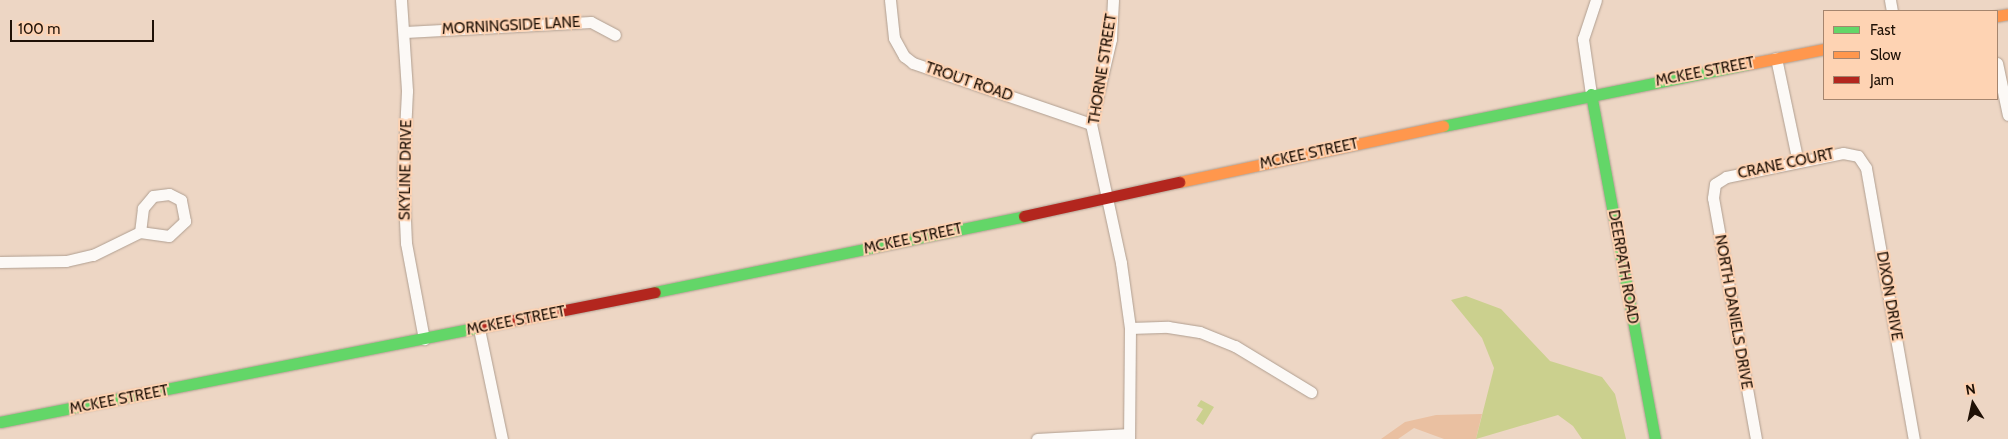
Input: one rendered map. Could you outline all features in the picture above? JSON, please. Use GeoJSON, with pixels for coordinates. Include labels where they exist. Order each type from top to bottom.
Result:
{"type":"FeatureCollection","features":[{"type":"Feature","properties":{"kind":"street","name":"SKYLINE DRIVE"},"geometry":{"type":"LineString","coordinates":[[401,0],[405,32],[406,244],[424,339]]}},
{"type":"Feature","properties":{"kind":"street","name":"TROUT ROAD"},"geometry":{"type":"LineString","coordinates":[[890,0],[894,38],[913,63],[1091,124]]}},
{"type":"Feature","properties":{"kind":"street","name":"THORNE STREET"},"geometry":{"type":"LineString","coordinates":[[1113,0],[1111,40],[1091,124],[1107,196],[1130,328],[1129,437]]}},
{"type":"Feature","properties":{"kind":"street"},"geometry":{"type":"LineString","coordinates":[[1591,94],[1584,39],[1596,0]]}},
{"type":"Feature","properties":{"kind":"street","name":"MORNINGSIDE LANE"},"geometry":{"type":"LineString","coordinates":[[405,32],[591,22],[615,35]]}},
{"type":"Feature","properties":{"kind":"street","name":"MCKEE STREET"},"geometry":{"type":"LineString","coordinates":[[0,422],[479,329],[1591,94],[1823,49]]}},
{"type":"Feature","properties":{"kind":"street"},"geometry":{"type":"LineString","coordinates":[[1776,58],[1798,162]]}},
{"type":"Feature","properties":{"kind":"street"},"geometry":{"type":"LineString","coordinates":[[1998,68],[2008,115]]}},
{"type":"Feature","properties":{"kind":"street","name":"DEERPATH ROAD"},"geometry":{"type":"LineString","coordinates":[[1591,94],[1655,439]]}},
{"type":"Feature","properties":{"kind":"street","name":"CRANE COURT"},"geometry":{"type":"LineString","coordinates":[[1714,184],[1726,177],[1843,153],[1858,156]]}},
{"type":"Feature","properties":{"kind":"street","name":"DIXON DRIVE"},"geometry":{"type":"LineString","coordinates":[[1858,156],[1866,168],[1914,439]]}},
{"type":"Feature","properties":{"kind":"street","name":"NORTH DANIELS DRIVE"},"geometry":{"type":"LineString","coordinates":[[1714,184],[1713,198],[1756,439]]}},
{"type":"Feature","properties":{"kind":"street"},"geometry":{"type":"LineString","coordinates":[[0,262],[66,261],[92,255],[140,232],[159,237],[176,233],[186,216],[181,200],[169,194],[152,196],[143,208],[140,232]]}},
{"type":"Feature","properties":{"kind":"street"},"geometry":{"type":"LineString","coordinates":[[1130,328],[1168,327],[1200,332],[1236,346],[1311,392]]}},
{"type":"Feature","properties":{"kind":"street"},"geometry":{"type":"LineString","coordinates":[[479,329],[502,439]]}},
{"type":"Feature","properties":{"kind":"street"},"geometry":{"type":"LineString","coordinates":[[1036,439],[1129,437]]}},
{"type":"Feature","properties":{"kind":"shaded area"},"geometry":{"type":"Polygon","coordinates":[[[1466,296],[1501,309],[1550,361],[1602,377],[1615,394],[1626,439],[1582,439],[1573,426],[1558,415],[1476,439],[1494,368],[1482,338],[1451,300],[1466,296]]]}},
{"type":"Feature","properties":{"kind":"shaded area"},"geometry":{"type":"Polygon","coordinates":[[[1201,400],[1214,407],[1203,425],[1196,420],[1203,409],[1197,406],[1201,400]]]}},
{"type":"Feature","properties":{"kind":"shaded area"},"geometry":{"type":"Polygon","coordinates":[[[1482,414],[1476,439],[1444,439],[1414,428],[1398,439],[1381,439],[1405,422],[1436,415],[1482,414]]]}},
{"type":"Feature","properties":{"kind":"traffic: fast"},"geometry":{"type":"LineString","coordinates":[[1443,126],[1748,64]]}},
{"type":"Feature","properties":{"kind":"traffic: fast"},"geometry":{"type":"LineString","coordinates":[[1591,94],[1655,439]]}},
{"type":"Feature","properties":{"kind":"traffic: fast"},"geometry":{"type":"LineString","coordinates":[[655,292],[1024,216]]}},
{"type":"Feature","properties":{"kind":"traffic: fast"},"geometry":{"type":"LineString","coordinates":[[0,422],[484,326]]}},
{"type":"Feature","properties":{"kind":"traffic: slow"},"geometry":{"type":"LineString","coordinates":[[1998,16],[2008,14]]}},
{"type":"Feature","properties":{"kind":"traffic: slow"},"geometry":{"type":"LineString","coordinates":[[1748,64],[1823,49]]}},
{"type":"Feature","properties":{"kind":"traffic: slow"},"geometry":{"type":"LineString","coordinates":[[1179,182],[1443,126]]}},
{"type":"Feature","properties":{"kind":"traffic: jam"},"geometry":{"type":"LineString","coordinates":[[1024,216],[1179,182]]}},
{"type":"Feature","properties":{"kind":"traffic: jam"},"geometry":{"type":"LineString","coordinates":[[484,326],[655,292]]}}]}
